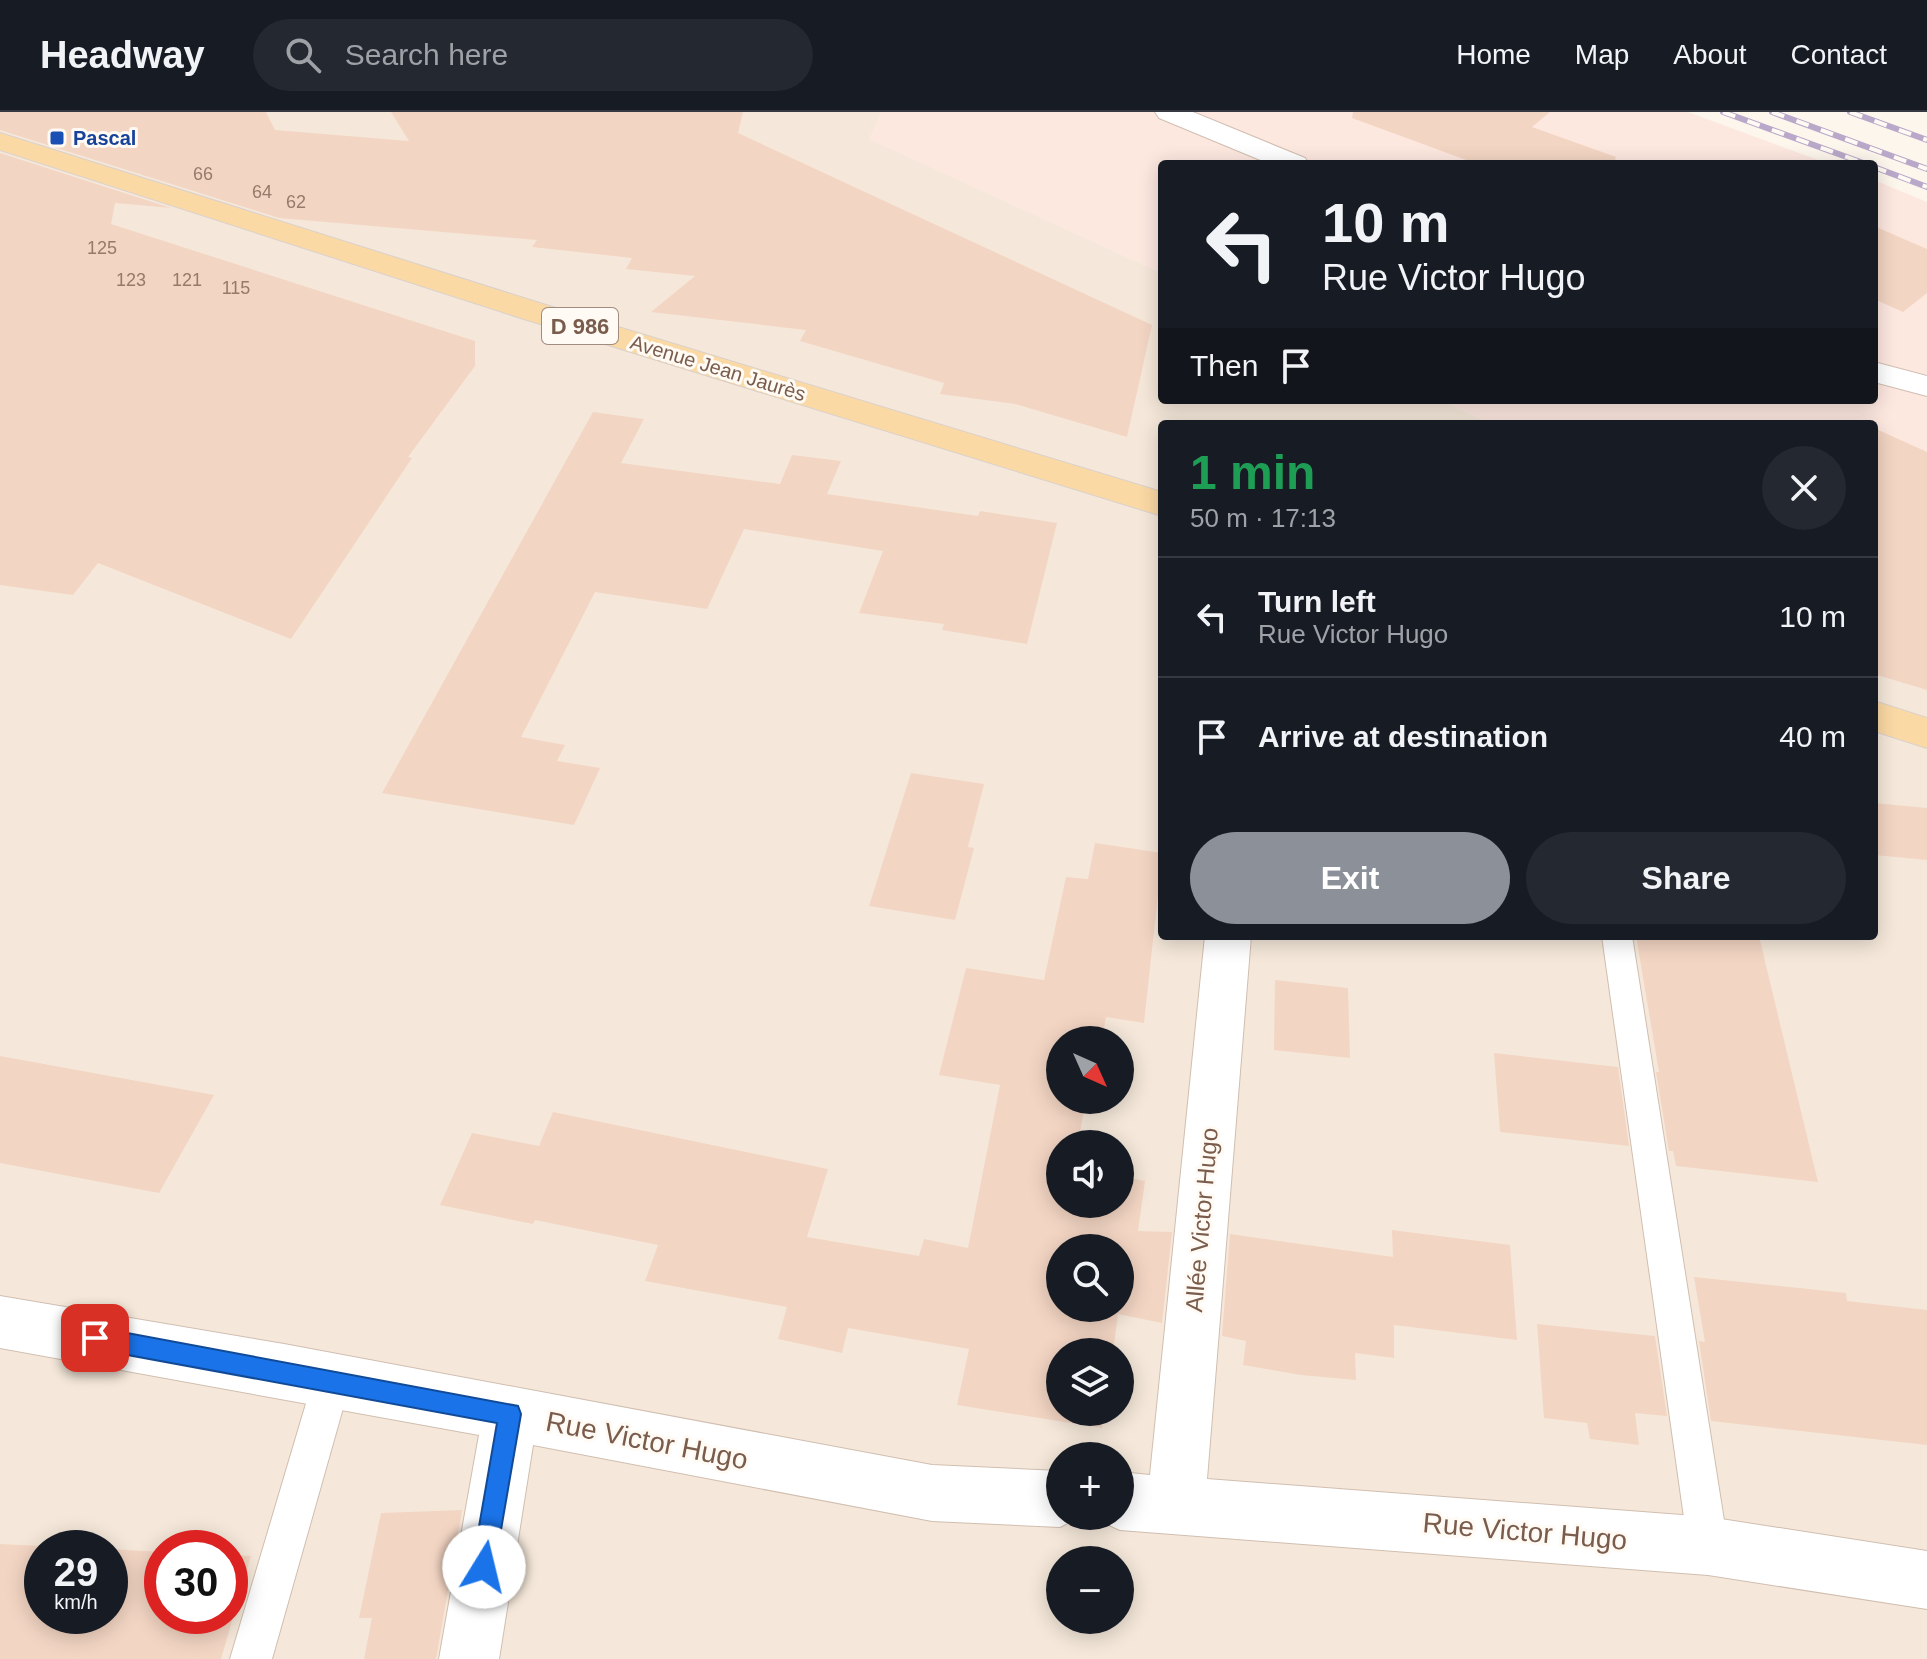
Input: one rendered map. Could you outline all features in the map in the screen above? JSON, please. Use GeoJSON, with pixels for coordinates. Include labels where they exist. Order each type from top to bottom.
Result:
{"type":"FeatureCollection","features":[{"type":"Feature","properties":{"kind":"main road","name":"Avenue Jean Jaurès"},"geometry":{"type":"LineString","coordinates":[[0,141],[535,312],[1158,503]]}},
{"type":"Feature","properties":{"kind":"main road"},"geometry":{"type":"LineString","coordinates":[[1878,717],[1927,733]]}},
{"type":"Feature","properties":{"kind":"street"},"geometry":{"type":"LineString","coordinates":[[1169,112],[1285,160]]}},
{"type":"Feature","properties":{"kind":"street"},"geometry":{"type":"LineString","coordinates":[[1878,373],[1927,386]]}},
{"type":"Feature","properties":{"kind":"street","name":"Allée Victor Hugo"},"geometry":{"type":"LineString","coordinates":[[1176,1504],[1228,940]]}},
{"type":"Feature","properties":{"kind":"street","name":"Rue Victor Hugo"},"geometry":{"type":"LineString","coordinates":[[0,1322],[332,1380],[932,1493],[1046,1498]]}},
{"type":"Feature","properties":{"kind":"street"},"geometry":{"type":"LineString","coordinates":[[469,1659],[510,1414]]}},
{"type":"Feature","properties":{"kind":"street","name":"Rue Victor Hugo"},"geometry":{"type":"LineString","coordinates":[[1134,1502],[1708,1546],[1927,1580]]}},
{"type":"Feature","properties":{"kind":"lane"},"geometry":{"type":"LineString","coordinates":[[1618,940],[1708,1546]]}},
{"type":"Feature","properties":{"kind":"lane"},"geometry":{"type":"LineString","coordinates":[[251,1659],[332,1380]]}},
{"type":"Feature","properties":{"kind":"shaded area"},"geometry":{"type":"Polygon","coordinates":[[[0,112],[882,112],[870,139],[1158,271],[1158,404],[1449,404],[1483,420],[1158,420],[1158,940],[1878,940],[1878,420],[1869,420],[1849,404],[1927,441],[1927,1659],[0,1659],[0,112]]]}},
{"type":"Feature","properties":{"kind":"shaded area"},"geometry":{"type":"Polygon","coordinates":[[[882,112],[1688,112],[1818,160],[1158,160],[1158,271],[869,139],[882,112]]]}},
{"type":"Feature","properties":{"kind":"shaded area"},"geometry":{"type":"Polygon","coordinates":[[[1878,182],[1927,202],[1927,639],[1878,613],[1878,420],[1483,420],[1449,404],[1878,404],[1878,182]]]}},
{"type":"Feature","properties":{"kind":"building"},"geometry":{"type":"Polygon","coordinates":[[[0,112],[266,112],[275,130],[409,141],[391,112],[743,112],[738,133],[1152,325],[1127,437],[1015,404],[940,394],[944,383],[800,341],[806,330],[651,312],[695,276],[626,269],[632,258],[532,247],[537,240],[279,218],[0,130],[0,112]]]}},
{"type":"Feature","properties":{"kind":"building"},"geometry":{"type":"Polygon","coordinates":[[[1353,112],[1550,112],[1532,127],[1616,157],[1615,160],[1466,160],[1352,118],[1353,112]]]}},
{"type":"Feature","properties":{"kind":"building"},"geometry":{"type":"Polygon","coordinates":[[[0,153],[171,208],[115,203],[111,224],[475,341],[475,366],[408,457],[412,458],[291,639],[98,563],[73,595],[0,585],[0,153]]]}},
{"type":"Feature","properties":{"kind":"building"},"geometry":{"type":"Polygon","coordinates":[[[1878,228],[1927,249],[1927,293],[1903,312],[1878,301],[1878,228]]]}},
{"type":"Feature","properties":{"kind":"building"},"geometry":{"type":"Polygon","coordinates":[[[593,412],[644,419],[621,463],[780,484],[792,455],[841,461],[827,494],[978,516],[980,511],[1057,523],[1027,644],[942,630],[944,624],[859,613],[883,551],[744,529],[707,609],[595,592],[521,737],[565,745],[557,761],[600,768],[574,825],[382,793],[593,412]]]}},
{"type":"Feature","properties":{"kind":"building"},"geometry":{"type":"Polygon","coordinates":[[[1878,430],[1927,452],[1927,690],[1878,675],[1878,430]]]}},
{"type":"Feature","properties":{"kind":"building"},"geometry":{"type":"Polygon","coordinates":[[[911,773],[984,784],[968,847],[974,848],[955,920],[869,906],[911,773]]]}},
{"type":"Feature","properties":{"kind":"building"},"geometry":{"type":"Polygon","coordinates":[[[1878,803],[1927,808],[1927,860],[1878,855],[1878,803]]]}},
{"type":"Feature","properties":{"kind":"building"},"geometry":{"type":"Polygon","coordinates":[[[1095,843],[1158,852],[1158,891],[1144,1023],[1106,1017],[1104,1026],[1046,1026],[1046,1114],[1083,1114],[1080,1130],[1046,1130],[1046,1218],[1134,1218],[1134,1179],[1145,1181],[1138,1231],[1172,1232],[1162,1323],[1134,1317],[1134,1234],[1046,1234],[1046,1322],[1117,1322],[1115,1338],[1046,1338],[1046,1419],[957,1405],[969,1349],[848,1328],[842,1353],[778,1339],[787,1307],[645,1281],[658,1245],[440,1205],[472,1133],[539,1146],[553,1112],[828,1169],[807,1237],[919,1256],[924,1239],[968,1248],[1000,1085],[939,1075],[966,968],[1044,980],[1066,877],[1088,879],[1095,843]]]}},
{"type":"Feature","properties":{"kind":"building"},"geometry":{"type":"Polygon","coordinates":[[[1637,940],[1760,940],[1818,1182],[1676,1166],[1673,1151],[1669,1151],[1656,1072],[1659,1072],[1637,940]]]}},
{"type":"Feature","properties":{"kind":"building"},"geometry":{"type":"Polygon","coordinates":[[[1275,980],[1348,988],[1350,1058],[1274,1050],[1275,980]]]}},
{"type":"Feature","properties":{"kind":"building"},"geometry":{"type":"Polygon","coordinates":[[[1494,1053],[1618,1067],[1629,1146],[1500,1132],[1494,1053]]]}},
{"type":"Feature","properties":{"kind":"building"},"geometry":{"type":"Polygon","coordinates":[[[0,1056],[214,1095],[159,1193],[0,1163],[0,1056]]]}},
{"type":"Feature","properties":{"kind":"building"},"geometry":{"type":"Polygon","coordinates":[[[1392,1230],[1510,1245],[1517,1340],[1394,1325],[1394,1358],[1355,1353],[1356,1380],[1243,1365],[1246,1341],[1222,1336],[1230,1234],[1393,1257],[1392,1230]]]}},
{"type":"Feature","properties":{"kind":"building"},"geometry":{"type":"Polygon","coordinates":[[[1694,1277],[1846,1293],[1847,1301],[1927,1310],[1927,1445],[1711,1421],[1699,1341],[1705,1342],[1694,1277]]]}},
{"type":"Feature","properties":{"kind":"building"},"geometry":{"type":"Polygon","coordinates":[[[1537,1324],[1655,1336],[1667,1416],[1635,1413],[1639,1445],[1590,1439],[1587,1423],[1544,1418],[1537,1324]]]}},
{"type":"Feature","properties":{"kind":"building"},"geometry":{"type":"Polygon","coordinates":[[[462,1510],[436,1659],[364,1659],[372,1618],[359,1618],[381,1513],[462,1510]]]}},
{"type":"Feature","properties":{"kind":"building"},"geometry":{"type":"Polygon","coordinates":[[[0,1544],[24,1545],[24,1634],[128,1634],[128,1550],[144,1551],[144,1634],[228,1634],[221,1659],[0,1659],[0,1544]]]}},
{"type":"Feature","properties":{"kind":"railway"},"geometry":{"type":"LineString","coordinates":[[1723,112],[1855,160]]}},
{"type":"Feature","properties":{"kind":"railway"},"geometry":{"type":"LineString","coordinates":[[1772,112],[1927,169]]}},
{"type":"Feature","properties":{"kind":"railway"},"geometry":{"type":"LineString","coordinates":[[1850,112],[1927,140]]}},
{"type":"Feature","properties":{"kind":"railway"},"geometry":{"type":"LineString","coordinates":[[1878,169],[1927,187]]}},
{"type":"Feature","properties":{"kind":"place","name":"Pascal"},"geometry":{"type":"Point","coordinates":[57,138]}},
{"type":"Feature","properties":{"kind":"route"},"geometry":{"type":"LineString","coordinates":[[95,1338],[510,1414],[484,1567]]}}]}
